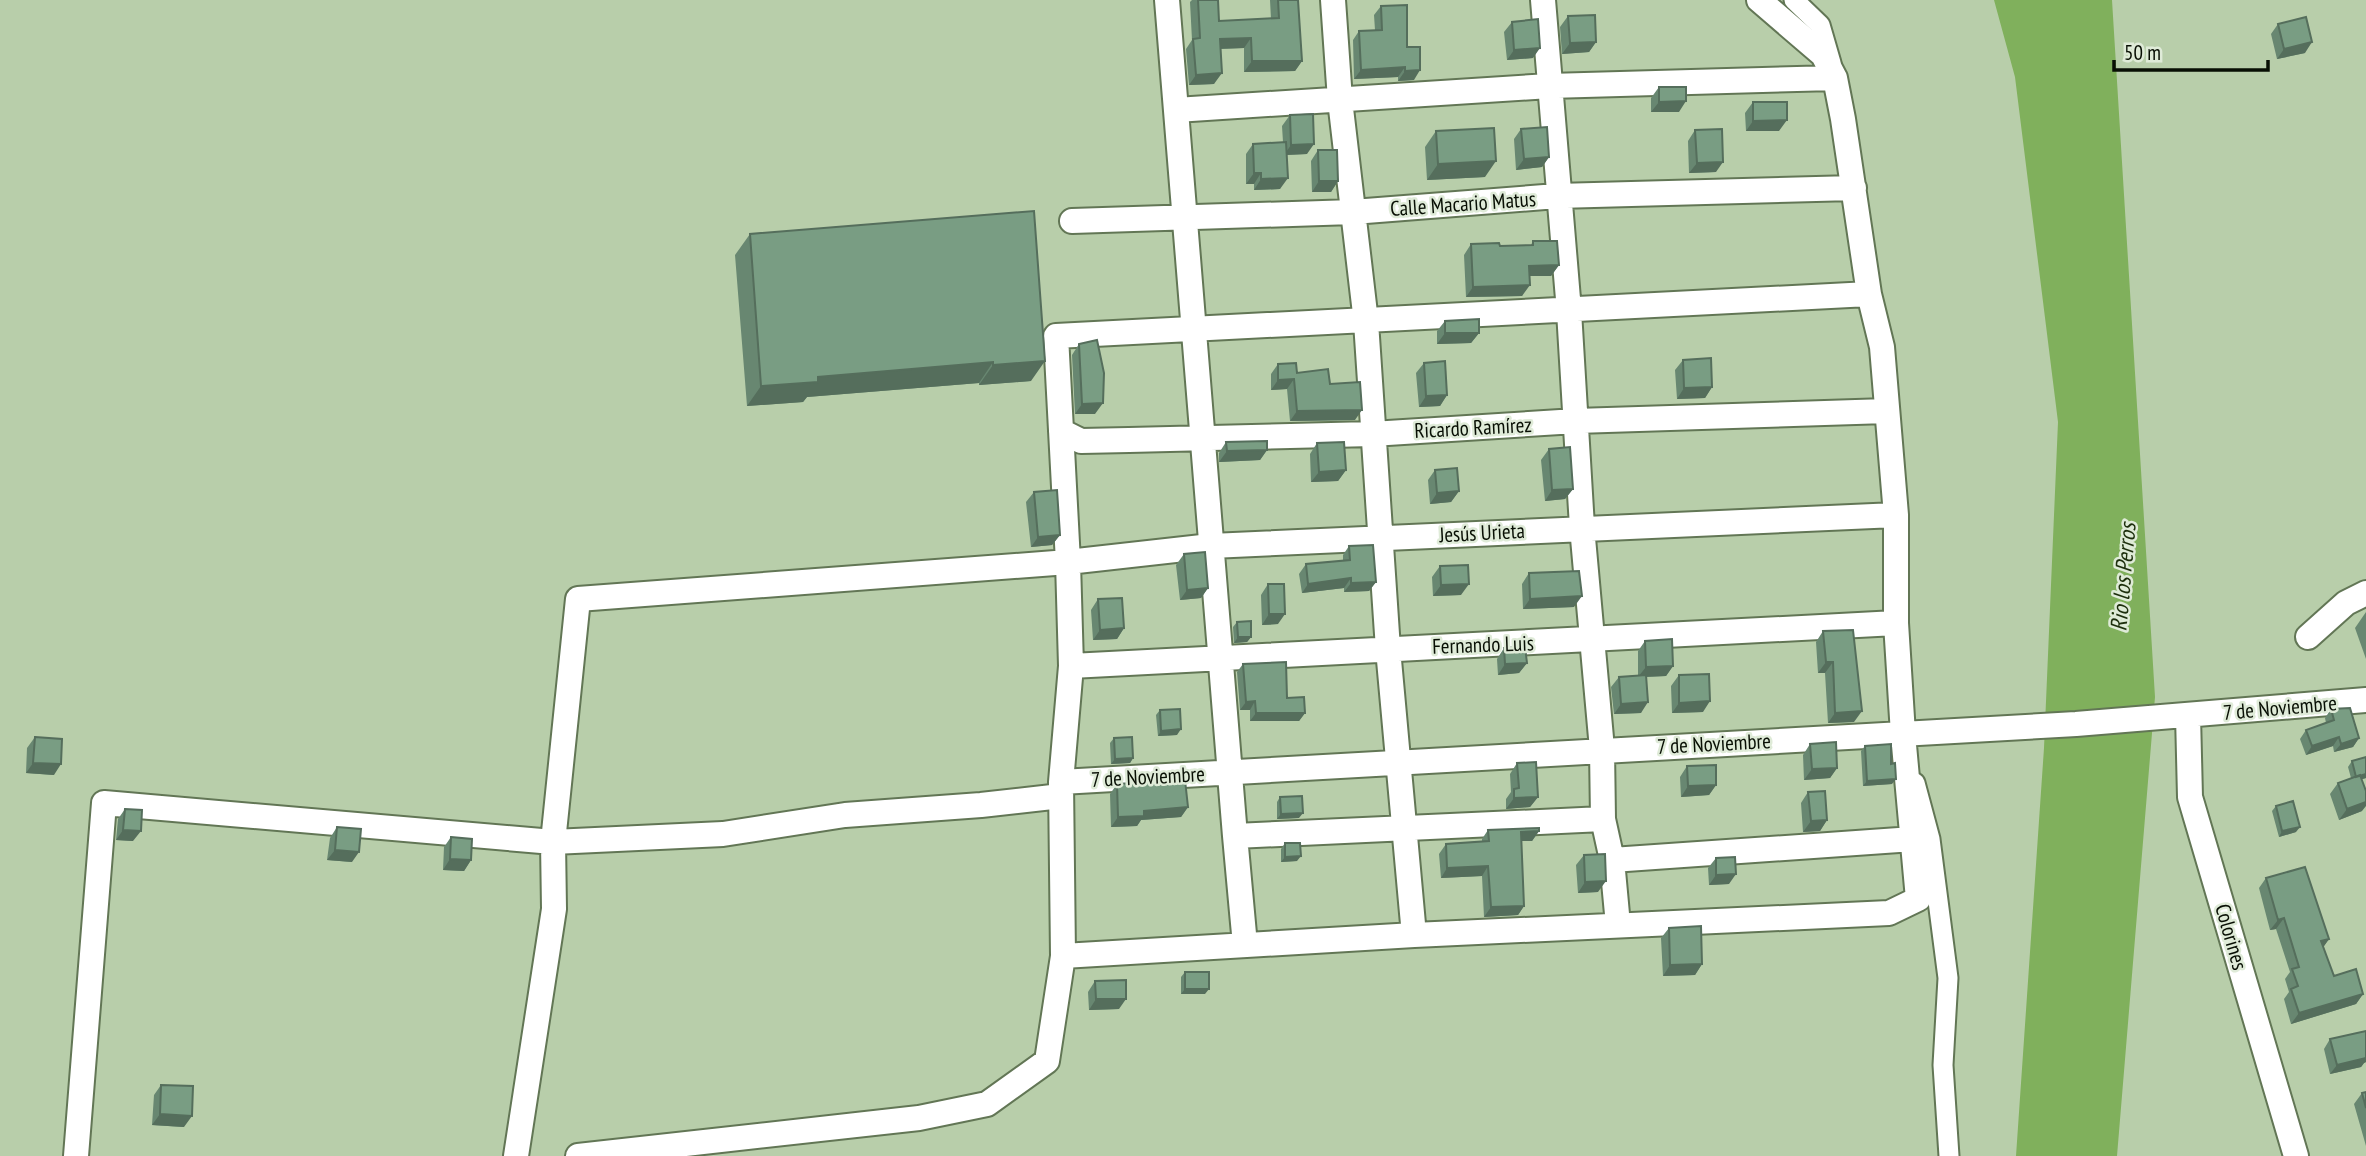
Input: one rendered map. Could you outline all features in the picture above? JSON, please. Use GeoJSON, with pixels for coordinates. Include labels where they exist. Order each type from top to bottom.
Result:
{"type":"FeatureCollection","features":[{"type":"Feature","properties":{"kind":"street"},"geometry":{"type":"LineString","coordinates":[[1167,0],[1245,945]]}},
{"type":"Feature","properties":{"kind":"street"},"geometry":{"type":"LineString","coordinates":[[1333,0],[1340,100],[1366,322],[1388,649],[1414,935]]}},
{"type":"Feature","properties":{"kind":"street"},"geometry":{"type":"LineString","coordinates":[[1543,0],[1557,196],[1569,311],[1582,527],[1602,749],[1603,819],[1612,860],[1618,926]]}},
{"type":"Feature","properties":{"kind":"street"},"geometry":{"type":"LineString","coordinates":[[1759,0],[1823,55],[1835,78]]}},
{"type":"Feature","properties":{"kind":"street"},"geometry":{"type":"LineString","coordinates":[[1063,956],[1414,935],[1889,913],[1918,899],[1903,734],[1896,622],[1896,515],[1882,347],[1869,294],[1835,78],[1820,25],[1794,0]]}},
{"type":"Feature","properties":{"kind":"street"},"geometry":{"type":"LineString","coordinates":[[1176,110],[1549,86],[1835,78]]}},
{"type":"Feature","properties":{"kind":"street","name":"Calle Macario Matus"},"geometry":{"type":"LineString","coordinates":[[1072,221],[1353,212],[1557,196],[1854,188]]}},
{"type":"Feature","properties":{"kind":"street"},"geometry":{"type":"LineString","coordinates":[[578,1156],[919,1118],[986,1104],[1047,1061],[1063,956],[1061,789],[1071,666],[1056,336],[1869,294]]}},
{"type":"Feature","properties":{"kind":"street","name":"Ricardo Ramírez"},"geometry":{"type":"LineString","coordinates":[[1061,430],[1081,441],[1372,433],[1576,421],[1888,411]]}},
{"type":"Feature","properties":{"kind":"street","name":"Jesús Urieta"},"geometry":{"type":"LineString","coordinates":[[553,842],[578,599],[1068,562],[1211,546],[1582,527],[1896,515]]}},
{"type":"Feature","properties":{"kind":"street"},"geometry":{"type":"LineString","coordinates":[[2308,638],[2346,603],[2366,593]]}},
{"type":"Feature","properties":{"kind":"street","name":"Fernando Luis"},"geometry":{"type":"LineString","coordinates":[[1071,666],[1896,622]]}},
{"type":"Feature","properties":{"kind":"street","name":"7 de Noviembre"},"geometry":{"type":"LineString","coordinates":[[76,1156],[104,803],[553,842],[723,834],[845,815],[981,805],[1061,789],[1230,772],[2076,724],[2366,701]]}},
{"type":"Feature","properties":{"kind":"street","name":"Colorines"},"geometry":{"type":"LineString","coordinates":[[2195,715],[2190,797],[2295,1156]]}},
{"type":"Feature","properties":{"kind":"street"},"geometry":{"type":"LineString","coordinates":[[1903,734],[1930,839],[1948,978],[1943,1065],[1949,1156]]}},
{"type":"Feature","properties":{"kind":"street"},"geometry":{"type":"LineString","coordinates":[[1235,836],[1603,819]]}},
{"type":"Feature","properties":{"kind":"street"},"geometry":{"type":"LineString","coordinates":[[1612,860],[1913,839]]}},
{"type":"Feature","properties":{"kind":"street"},"geometry":{"type":"LineString","coordinates":[[516,1156],[554,909],[553,842]]}},
{"type":"Feature","properties":{"kind":"water","name":"Rio los Perros"},"geometry":{"type":"Polygon","coordinates":[[[1994,0],[2112,0],[2155,697],[2117,1156],[2016,1156],[2044,748],[2058,422],[2015,77],[1994,0]]]}},
{"type":"Feature","properties":{"kind":"building"},"geometry":{"type":"Polygon","coordinates":[[[1198,0],[1218,0],[1219,21],[1279,18],[1278,0],[1298,0],[1302,61],[1252,61],[1251,38],[1220,39],[1222,73],[1196,75],[1193,39],[1200,38],[1198,0]]]}},
{"type":"Feature","properties":{"kind":"building"},"geometry":{"type":"Polygon","coordinates":[[[1407,5],[1407,47],[1420,47],[1420,70],[1405,71],[1405,67],[1361,70],[1359,31],[1382,30],[1381,6],[1407,5]]]}},
{"type":"Feature","properties":{"kind":"building"},"geometry":{"type":"Polygon","coordinates":[[[1595,15],[1596,42],[1570,43],[1568,16],[1595,15]]]}},
{"type":"Feature","properties":{"kind":"building"},"geometry":{"type":"Polygon","coordinates":[[[2306,17],[2312,42],[2284,49],[2278,24],[2306,17]]]}},
{"type":"Feature","properties":{"kind":"building"},"geometry":{"type":"Polygon","coordinates":[[[1538,19],[1540,48],[1514,50],[1512,22],[1538,19]]]}},
{"type":"Feature","properties":{"kind":"building"},"geometry":{"type":"Polygon","coordinates":[[[1659,87],[1686,87],[1686,101],[1659,102],[1659,87]]]}},
{"type":"Feature","properties":{"kind":"building"},"geometry":{"type":"Polygon","coordinates":[[[1753,102],[1787,102],[1787,120],[1753,121],[1753,102]]]}},
{"type":"Feature","properties":{"kind":"building"},"geometry":{"type":"Polygon","coordinates":[[[1313,114],[1314,144],[1291,145],[1290,115],[1313,114]]]}},
{"type":"Feature","properties":{"kind":"building"},"geometry":{"type":"Polygon","coordinates":[[[1547,127],[1549,157],[1524,159],[1521,129],[1547,127]]]}},
{"type":"Feature","properties":{"kind":"building"},"geometry":{"type":"Polygon","coordinates":[[[1494,128],[1496,161],[1438,164],[1436,131],[1494,128]]]}},
{"type":"Feature","properties":{"kind":"building"},"geometry":{"type":"Polygon","coordinates":[[[1722,129],[1723,162],[1697,163],[1695,130],[1722,129]]]}},
{"type":"Feature","properties":{"kind":"building"},"geometry":{"type":"Polygon","coordinates":[[[1286,142],[1288,178],[1261,179],[1261,173],[1254,173],[1253,144],[1286,142]]]}},
{"type":"Feature","properties":{"kind":"building"},"geometry":{"type":"Polygon","coordinates":[[[1318,150],[1337,150],[1338,181],[1319,181],[1318,150]]]}},
{"type":"Feature","properties":{"kind":"building"},"geometry":{"type":"Polygon","coordinates":[[[1034,211],[1045,361],[993,365],[993,362],[818,377],[818,382],[761,386],[750,234],[1034,211]]]}},
{"type":"Feature","properties":{"kind":"building"},"geometry":{"type":"Polygon","coordinates":[[[1533,241],[1557,241],[1559,265],[1529,266],[1530,285],[1473,287],[1471,244],[1533,245],[1533,241]]]}},
{"type":"Feature","properties":{"kind":"building"},"geometry":{"type":"Polygon","coordinates":[[[1479,319],[1479,333],[1445,333],[1445,321],[1479,319]]]}},
{"type":"Feature","properties":{"kind":"building"},"geometry":{"type":"Polygon","coordinates":[[[1097,340],[1104,373],[1103,403],[1082,404],[1079,344],[1097,340]]]}},
{"type":"Feature","properties":{"kind":"building"},"geometry":{"type":"Polygon","coordinates":[[[1711,358],[1712,387],[1684,388],[1683,360],[1711,358]]]}},
{"type":"Feature","properties":{"kind":"building"},"geometry":{"type":"Polygon","coordinates":[[[1445,361],[1447,395],[1426,396],[1424,363],[1445,361]]]}},
{"type":"Feature","properties":{"kind":"building"},"geometry":{"type":"Polygon","coordinates":[[[1296,363],[1297,373],[1328,369],[1330,384],[1360,382],[1362,410],[1297,411],[1294,379],[1278,380],[1278,364],[1296,363]]]}},
{"type":"Feature","properties":{"kind":"building"},"geometry":{"type":"Polygon","coordinates":[[[1267,441],[1267,450],[1227,451],[1226,442],[1267,441]]]}},
{"type":"Feature","properties":{"kind":"building"},"geometry":{"type":"Polygon","coordinates":[[[1344,442],[1346,470],[1319,472],[1317,443],[1344,442]]]}},
{"type":"Feature","properties":{"kind":"building"},"geometry":{"type":"Polygon","coordinates":[[[1570,447],[1573,489],[1552,490],[1549,449],[1570,447]]]}},
{"type":"Feature","properties":{"kind":"building"},"geometry":{"type":"Polygon","coordinates":[[[1457,468],[1459,491],[1437,493],[1435,470],[1457,468]]]}},
{"type":"Feature","properties":{"kind":"building"},"geometry":{"type":"Polygon","coordinates":[[[1057,490],[1060,535],[1038,537],[1034,492],[1057,490]]]}},
{"type":"Feature","properties":{"kind":"building"},"geometry":{"type":"Polygon","coordinates":[[[1373,545],[1376,582],[1351,583],[1351,578],[1308,584],[1306,564],[1350,560],[1349,546],[1373,545]]]}},
{"type":"Feature","properties":{"kind":"building"},"geometry":{"type":"Polygon","coordinates":[[[1205,552],[1208,588],[1187,590],[1184,554],[1205,552]]]}},
{"type":"Feature","properties":{"kind":"building"},"geometry":{"type":"Polygon","coordinates":[[[1468,565],[1469,584],[1441,585],[1440,566],[1468,565]]]}},
{"type":"Feature","properties":{"kind":"building"},"geometry":{"type":"Polygon","coordinates":[[[1579,571],[1582,596],[1530,599],[1529,573],[1579,571]]]}},
{"type":"Feature","properties":{"kind":"building"},"geometry":{"type":"Polygon","coordinates":[[[1268,584],[1284,584],[1285,614],[1269,614],[1268,584]]]}},
{"type":"Feature","properties":{"kind":"building"},"geometry":{"type":"Polygon","coordinates":[[[1122,598],[1124,628],[1100,630],[1098,599],[1122,598]]]}},
{"type":"Feature","properties":{"kind":"building"},"geometry":{"type":"Polygon","coordinates":[[[1251,621],[1251,637],[1238,637],[1237,622],[1251,621]]]}},
{"type":"Feature","properties":{"kind":"building"},"geometry":{"type":"Polygon","coordinates":[[[1853,630],[1862,711],[1835,713],[1833,662],[1826,662],[1823,631],[1853,630]]]}},
{"type":"Feature","properties":{"kind":"building"},"geometry":{"type":"Polygon","coordinates":[[[1672,639],[1673,666],[1646,667],[1645,641],[1672,639]]]}},
{"type":"Feature","properties":{"kind":"building"},"geometry":{"type":"Polygon","coordinates":[[[1525,647],[1527,663],[1505,664],[1504,648],[1525,647]]]}},
{"type":"Feature","properties":{"kind":"building"},"geometry":{"type":"Polygon","coordinates":[[[1286,662],[1287,698],[1304,697],[1305,713],[1256,713],[1255,701],[1246,702],[1243,664],[1286,662]]]}},
{"type":"Feature","properties":{"kind":"building"},"geometry":{"type":"Polygon","coordinates":[[[1709,674],[1710,701],[1679,703],[1679,675],[1709,674]]]}},
{"type":"Feature","properties":{"kind":"building"},"geometry":{"type":"Polygon","coordinates":[[[1646,675],[1648,702],[1621,704],[1619,677],[1646,675]]]}},
{"type":"Feature","properties":{"kind":"building"},"geometry":{"type":"Polygon","coordinates":[[[2350,708],[2359,738],[2341,744],[2339,737],[2312,746],[2306,730],[2334,720],[2331,709],[2350,708]]]}},
{"type":"Feature","properties":{"kind":"building"},"geometry":{"type":"Polygon","coordinates":[[[1180,709],[1181,729],[1161,731],[1160,710],[1180,709]]]}},
{"type":"Feature","properties":{"kind":"building"},"geometry":{"type":"Polygon","coordinates":[[[35,737],[62,739],[61,764],[33,763],[35,737]]]}},
{"type":"Feature","properties":{"kind":"building"},"geometry":{"type":"Polygon","coordinates":[[[1132,737],[1133,758],[1115,759],[1114,738],[1132,737]]]}},
{"type":"Feature","properties":{"kind":"building"},"geometry":{"type":"Polygon","coordinates":[[[1836,742],[1837,768],[1812,769],[1810,744],[1836,742]]]}},
{"type":"Feature","properties":{"kind":"building"},"geometry":{"type":"Polygon","coordinates":[[[1891,744],[1891,764],[1895,763],[1896,779],[1867,781],[1865,746],[1891,744]]]}},
{"type":"Feature","properties":{"kind":"building"},"geometry":{"type":"Polygon","coordinates":[[[2366,757],[2366,774],[2356,777],[2352,761],[2366,757]]]}},
{"type":"Feature","properties":{"kind":"building"},"geometry":{"type":"Polygon","coordinates":[[[1536,762],[1538,797],[1514,798],[1514,789],[1519,788],[1517,763],[1536,762]]]}},
{"type":"Feature","properties":{"kind":"building"},"geometry":{"type":"Polygon","coordinates":[[[1716,765],[1716,785],[1688,786],[1687,766],[1716,765]]]}},
{"type":"Feature","properties":{"kind":"building"},"geometry":{"type":"Polygon","coordinates":[[[2360,775],[2366,791],[2366,802],[2347,809],[2338,783],[2360,775]]]}},
{"type":"Feature","properties":{"kind":"building"},"geometry":{"type":"Polygon","coordinates":[[[1185,780],[1188,807],[1144,811],[1144,816],[1118,817],[1117,784],[1185,780]]]}},
{"type":"Feature","properties":{"kind":"building"},"geometry":{"type":"Polygon","coordinates":[[[1825,791],[1827,820],[1811,821],[1808,792],[1825,791]]]}},
{"type":"Feature","properties":{"kind":"building"},"geometry":{"type":"Polygon","coordinates":[[[1302,796],[1303,813],[1281,814],[1280,797],[1302,796]]]}},
{"type":"Feature","properties":{"kind":"building"},"geometry":{"type":"Polygon","coordinates":[[[2293,801],[2300,827],[2282,831],[2276,806],[2293,801]]]}},
{"type":"Feature","properties":{"kind":"building"},"geometry":{"type":"Polygon","coordinates":[[[125,809],[142,810],[141,831],[123,830],[125,809]]]}},
{"type":"Feature","properties":{"kind":"building"},"geometry":{"type":"Polygon","coordinates":[[[337,827],[361,829],[359,852],[335,850],[337,827]]]}},
{"type":"Feature","properties":{"kind":"building"},"geometry":{"type":"Polygon","coordinates":[[[1539,828],[1539,831],[1521,832],[1524,906],[1491,907],[1488,866],[1447,868],[1446,844],[1489,841],[1488,830],[1539,828]]]}},
{"type":"Feature","properties":{"kind":"building"},"geometry":{"type":"Polygon","coordinates":[[[451,837],[472,839],[471,860],[450,859],[451,837]]]}},
{"type":"Feature","properties":{"kind":"building"},"geometry":{"type":"Polygon","coordinates":[[[1285,843],[1300,843],[1301,856],[1285,857],[1285,843]]]}},
{"type":"Feature","properties":{"kind":"building"},"geometry":{"type":"Polygon","coordinates":[[[1605,854],[1606,881],[1585,882],[1584,855],[1605,854]]]}},
{"type":"Feature","properties":{"kind":"building"},"geometry":{"type":"Polygon","coordinates":[[[1735,857],[1736,874],[1716,875],[1716,858],[1735,857]]]}},
{"type":"Feature","properties":{"kind":"building"},"geometry":{"type":"Polygon","coordinates":[[[2305,867],[2329,939],[2321,941],[2334,976],[2356,969],[2363,994],[2299,1013],[2291,989],[2298,986],[2292,969],[2299,967],[2284,918],[2278,920],[2266,878],[2305,867]]]}},
{"type":"Feature","properties":{"kind":"building"},"geometry":{"type":"Polygon","coordinates":[[[1701,926],[1702,964],[1670,965],[1669,928],[1701,926]]]}},
{"type":"Feature","properties":{"kind":"building"},"geometry":{"type":"Polygon","coordinates":[[[1185,972],[1209,972],[1209,989],[1185,989],[1185,972]]]}},
{"type":"Feature","properties":{"kind":"building"},"geometry":{"type":"Polygon","coordinates":[[[1126,980],[1126,999],[1096,999],[1095,981],[1126,980]]]}},
{"type":"Feature","properties":{"kind":"building"},"geometry":{"type":"Polygon","coordinates":[[[2366,1031],[2366,1058],[2337,1065],[2330,1039],[2366,1031]]]}},
{"type":"Feature","properties":{"kind":"building"},"geometry":{"type":"Polygon","coordinates":[[[161,1085],[193,1086],[192,1116],[160,1114],[161,1085]]]}},
{"type":"Feature","properties":{"kind":"building"},"geometry":{"type":"Polygon","coordinates":[[[2366,1092],[2366,1108],[2362,1093],[2366,1092]]]}}]}
